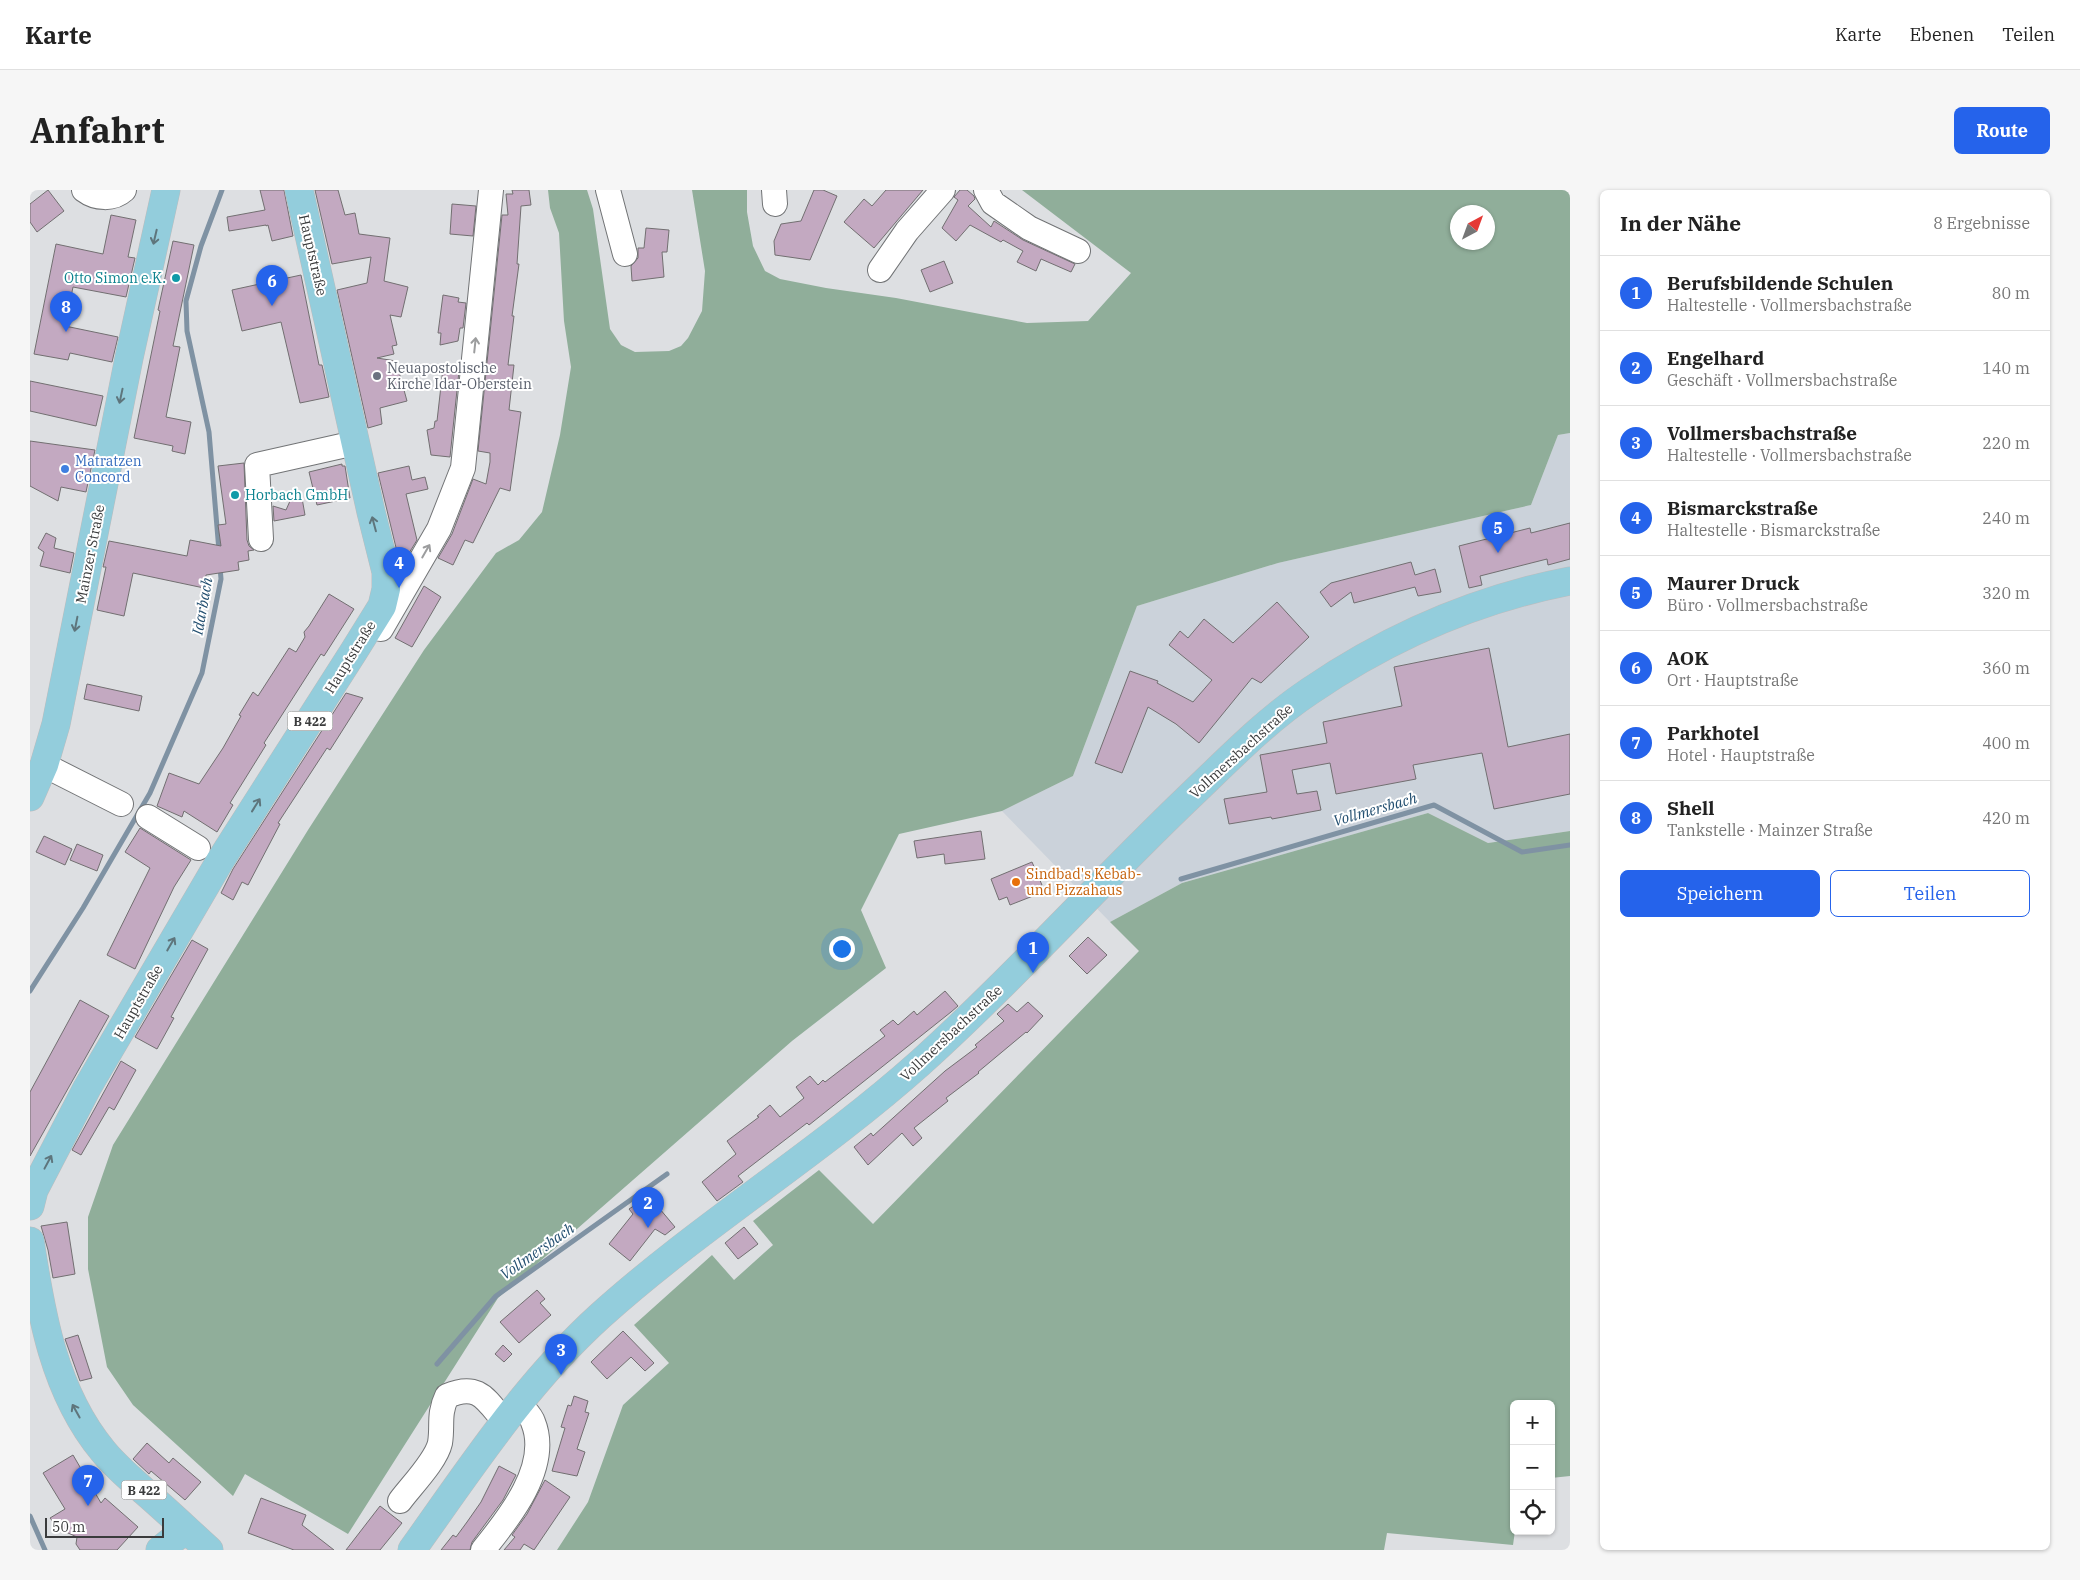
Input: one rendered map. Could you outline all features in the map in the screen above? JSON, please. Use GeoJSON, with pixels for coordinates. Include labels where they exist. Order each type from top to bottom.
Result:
{"type":"FeatureCollection","features":[{"type":"Feature","properties":{"kind":"main road","name":"Mainzer Straße"},"geometry":{"type":"LineString","coordinates":[[30,797],[44,765],[56,724],[129,358],[166,190]]}},
{"type":"Feature","properties":{"kind":"main road","name":"Hauptstraße"},"geometry":{"type":"LineString","coordinates":[[30,1206],[34,1190],[87,1088],[220,861],[382,606],[386,589],[386,572],[355,443],[299,190]]}},
{"type":"Feature","properties":{"kind":"main road","name":"Vollmersbachstraße"},"geometry":{"type":"LineString","coordinates":[[412,1550],[512,1413],[550,1366],[599,1317],[645,1278],[891,1089],[954,1032],[1146,838],[1247,742],[1308,692],[1375,652],[1463,610],[1534,588],[1570,581]]}},
{"type":"Feature","properties":{"kind":"main road","name":"B 422"},"geometry":{"type":"LineString","coordinates":[[30,1241],[42,1316],[63,1385],[75,1410],[108,1456],[209,1550]]}},
{"type":"Feature","properties":{"kind":"main road"},"geometry":{"type":"LineString","coordinates":[[160,1550],[186,1529]]}},
{"type":"Feature","properties":{"kind":"street"},"geometry":{"type":"LineString","coordinates":[[84,190],[101,197],[110,197],[124,190]]}},
{"type":"Feature","properties":{"kind":"street"},"geometry":{"type":"LineString","coordinates":[[339,675],[367,654],[440,528],[463,468],[491,190]]}},
{"type":"Feature","properties":{"kind":"street"},"geometry":{"type":"LineString","coordinates":[[608,190],[625,254]]}},
{"type":"Feature","properties":{"kind":"street"},"geometry":{"type":"LineString","coordinates":[[880,270],[907,231],[943,190]]}},
{"type":"Feature","properties":{"kind":"street"},"geometry":{"type":"LineString","coordinates":[[986,190],[993,203],[1028,228],[1078,251]]}},
{"type":"Feature","properties":{"kind":"street"},"geometry":{"type":"LineString","coordinates":[[261,539],[257,465],[355,443]]}},
{"type":"Feature","properties":{"kind":"street"},"geometry":{"type":"LineString","coordinates":[[44,765],[121,804]]}},
{"type":"Feature","properties":{"kind":"street"},"geometry":{"type":"LineString","coordinates":[[148,817],[198,848]]}},
{"type":"Feature","properties":{"kind":"street"},"geometry":{"type":"LineString","coordinates":[[400,1502],[434,1456],[440,1443],[442,1407],[447,1396],[458,1391],[470,1390],[512,1413],[533,1420],[538,1448],[530,1477],[513,1510],[483,1550]]}},
{"type":"Feature","properties":{"kind":"shaded area"},"geometry":{"type":"Polygon","coordinates":[[[1570,433],[1570,831],[1488,843],[1428,813],[1182,883],[1110,922],[1002,811],[1073,776],[1137,606],[1278,563],[1531,505],[1558,435],[1570,433]]]}},
{"type":"Feature","properties":{"kind":"green space"},"geometry":{"type":"Polygon","coordinates":[[[548,190],[587,190],[593,209],[610,329],[621,345],[635,352],[669,351],[681,346],[688,338],[702,311],[705,271],[692,190],[747,190],[747,212],[753,246],[765,271],[780,279],[896,298],[1027,323],[1088,321],[1131,273],[1022,190],[1570,190],[1570,433],[1558,435],[1531,505],[1278,563],[1137,606],[1073,776],[1002,811],[899,834],[861,910],[886,968],[792,1041],[498,1298],[348,1534],[245,1474],[233,1496],[133,1405],[107,1367],[88,1269],[88,1217],[113,1145],[308,830],[424,650],[496,553],[519,540],[542,512],[560,435],[571,367],[564,321],[559,233],[550,208],[548,190]]]}},
{"type":"Feature","properties":{"kind":"green space"},"geometry":{"type":"Polygon","coordinates":[[[1428,813],[1488,843],[1570,831],[1570,1476],[1555,1478],[1555,1400],[1510,1400],[1510,1535],[1514,1535],[1513,1545],[1387,1533],[1384,1550],[557,1550],[588,1502],[623,1405],[669,1363],[634,1325],[712,1255],[734,1280],[773,1245],[753,1221],[819,1170],[873,1224],[1139,951],[1110,922],[1182,883],[1428,813]]]}},
{"type":"Feature","properties":{"kind":"building"},"geometry":{"type":"Polygon","coordinates":[[[48,190],[64,211],[37,232],[30,222],[30,204],[48,190]]]}},
{"type":"Feature","properties":{"kind":"building"},"geometry":{"type":"Polygon","coordinates":[[[260,190],[284,190],[293,236],[272,241],[268,225],[229,231],[227,217],[265,210],[260,190]]]}},
{"type":"Feature","properties":{"kind":"building"},"geometry":{"type":"Polygon","coordinates":[[[315,190],[338,190],[345,215],[355,213],[359,234],[390,238],[384,281],[408,287],[401,317],[390,315],[397,345],[392,346],[394,354],[377,358],[396,361],[407,401],[380,408],[382,424],[368,428],[337,290],[367,283],[371,257],[332,264],[315,190]]]}},
{"type":"Feature","properties":{"kind":"building"},"geometry":{"type":"Polygon","coordinates":[[[512,190],[529,190],[531,205],[521,206],[517,264],[519,264],[508,365],[514,365],[509,410],[521,412],[510,491],[500,488],[473,543],[465,540],[453,565],[438,558],[452,534],[473,479],[486,484],[490,462],[490,453],[478,451],[502,215],[508,215],[506,194],[513,194],[512,190]]]}},
{"type":"Feature","properties":{"kind":"building"},"geometry":{"type":"Polygon","coordinates":[[[814,190],[823,190],[837,196],[810,260],[775,255],[774,241],[781,224],[801,221],[814,190]]]}},
{"type":"Feature","properties":{"kind":"building"},"geometry":{"type":"Polygon","coordinates":[[[886,190],[923,190],[874,248],[844,222],[864,199],[872,206],[886,190]]]}},
{"type":"Feature","properties":{"kind":"building"},"geometry":{"type":"Polygon","coordinates":[[[960,190],[967,190],[974,196],[975,199],[968,206],[991,227],[994,221],[1023,240],[1075,264],[1071,272],[1041,259],[1036,271],[1017,262],[1023,251],[1003,240],[1001,242],[970,225],[956,241],[942,228],[958,200],[954,197],[960,190]]]}},
{"type":"Feature","properties":{"kind":"building"},"geometry":{"type":"Polygon","coordinates":[[[452,204],[476,206],[473,236],[450,234],[452,204]]]}},
{"type":"Feature","properties":{"kind":"building"},"geometry":{"type":"Polygon","coordinates":[[[111,215],[136,220],[128,257],[135,258],[126,297],[73,287],[65,326],[118,337],[112,362],[70,353],[68,360],[34,354],[56,244],[103,254],[111,215]]]}},
{"type":"Feature","properties":{"kind":"building"},"geometry":{"type":"Polygon","coordinates":[[[646,228],[669,230],[667,252],[662,252],[664,277],[632,281],[631,266],[638,258],[638,248],[644,248],[646,228]]]}},
{"type":"Feature","properties":{"kind":"building"},"geometry":{"type":"Polygon","coordinates":[[[173,241],[194,245],[173,346],[180,347],[166,417],[191,422],[185,454],[172,451],[173,446],[134,438],[173,241]]]}},
{"type":"Feature","properties":{"kind":"building"},"geometry":{"type":"Polygon","coordinates":[[[944,261],[953,283],[930,292],[921,270],[944,261]]]}},
{"type":"Feature","properties":{"kind":"building"},"geometry":{"type":"Polygon","coordinates":[[[301,275],[319,365],[322,365],[329,397],[300,403],[281,322],[242,331],[232,290],[301,275]]]}},
{"type":"Feature","properties":{"kind":"building"},"geometry":{"type":"Polygon","coordinates":[[[443,295],[459,298],[458,302],[466,303],[463,328],[460,328],[458,341],[440,345],[441,333],[438,333],[443,295]]]}},
{"type":"Feature","properties":{"kind":"building"},"geometry":{"type":"Polygon","coordinates":[[[443,368],[459,371],[450,457],[431,455],[427,430],[434,428],[435,421],[437,421],[443,368]]]}},
{"type":"Feature","properties":{"kind":"building"},"geometry":{"type":"Polygon","coordinates":[[[30,381],[103,396],[96,426],[30,411],[30,381]]]}},
{"type":"Feature","properties":{"kind":"building","name":"Matratzen Concord"},"geometry":{"type":"Polygon","coordinates":[[[30,441],[95,450],[86,492],[61,487],[58,501],[30,486],[30,441]]]}},
{"type":"Feature","properties":{"kind":"building"},"geometry":{"type":"Polygon","coordinates":[[[244,463],[247,540],[249,546],[254,550],[248,551],[249,560],[238,562],[239,570],[206,575],[204,588],[133,573],[124,616],[97,610],[109,541],[187,556],[190,540],[221,546],[218,525],[226,524],[218,466],[244,463]]]}},
{"type":"Feature","properties":{"kind":"building"},"geometry":{"type":"Polygon","coordinates":[[[342,464],[342,466],[345,466],[350,498],[317,505],[309,472],[342,464]]]}},
{"type":"Feature","properties":{"kind":"building"},"geometry":{"type":"Polygon","coordinates":[[[409,466],[412,480],[425,477],[428,489],[406,494],[417,540],[406,558],[399,560],[378,473],[409,466]]]}},
{"type":"Feature","properties":{"kind":"building"},"geometry":{"type":"Polygon","coordinates":[[[302,498],[305,515],[274,521],[273,506],[286,510],[290,501],[302,498]]]}},
{"type":"Feature","properties":{"kind":"building"},"geometry":{"type":"Polygon","coordinates":[[[1570,523],[1570,559],[1548,565],[1547,559],[1480,576],[1482,585],[1469,588],[1459,546],[1530,528],[1531,533],[1570,523]]]}},
{"type":"Feature","properties":{"kind":"building"},"geometry":{"type":"Polygon","coordinates":[[[46,533],[56,538],[54,548],[74,553],[70,573],[40,566],[44,552],[38,548],[46,533]]]}},
{"type":"Feature","properties":{"kind":"building"},"geometry":{"type":"Polygon","coordinates":[[[1411,562],[1415,575],[1435,569],[1441,592],[1418,596],[1415,587],[1354,603],[1351,592],[1331,607],[1320,592],[1331,583],[1411,562]]]}},
{"type":"Feature","properties":{"kind":"building"},"geometry":{"type":"Polygon","coordinates":[[[424,586],[441,597],[412,647],[395,638],[424,586]]]}},
{"type":"Feature","properties":{"kind":"building"},"geometry":{"type":"Polygon","coordinates":[[[329,594],[354,609],[324,656],[321,654],[264,743],[266,745],[230,803],[233,805],[217,832],[184,811],[182,817],[157,806],[169,773],[199,784],[223,748],[253,692],[258,696],[289,648],[296,652],[305,637],[304,632],[329,594]]]}},
{"type":"Feature","properties":{"kind":"building"},"geometry":{"type":"Polygon","coordinates":[[[1277,602],[1309,637],[1261,683],[1252,678],[1199,743],[1176,724],[1148,707],[1122,773],[1095,763],[1130,671],[1158,681],[1157,683],[1193,702],[1212,680],[1169,645],[1180,631],[1188,638],[1204,619],[1233,643],[1277,602]]]}},
{"type":"Feature","properties":{"kind":"building"},"geometry":{"type":"Polygon","coordinates":[[[1489,648],[1508,747],[1570,734],[1570,794],[1494,809],[1482,753],[1413,765],[1416,779],[1336,794],[1330,763],[1292,770],[1297,794],[1317,791],[1321,810],[1272,819],[1271,817],[1229,824],[1224,799],[1267,792],[1260,755],[1327,743],[1323,722],[1402,706],[1394,667],[1489,648]]]}},
{"type":"Feature","properties":{"kind":"building"},"geometry":{"type":"Polygon","coordinates":[[[87,684],[142,696],[139,711],[84,699],[87,684]]]}},
{"type":"Feature","properties":{"kind":"building"},"geometry":{"type":"Polygon","coordinates":[[[346,693],[363,698],[330,750],[327,748],[278,823],[280,824],[248,885],[242,882],[233,900],[221,893],[233,869],[346,693]]]}},
{"type":"Feature","properties":{"kind":"building"},"geometry":{"type":"Polygon","coordinates":[[[140,828],[191,860],[174,887],[135,969],[107,955],[150,868],[125,852],[140,828]]]}},
{"type":"Feature","properties":{"kind":"building"},"geometry":{"type":"Polygon","coordinates":[[[981,831],[985,859],[945,864],[944,854],[917,858],[914,841],[981,831]]]}},
{"type":"Feature","properties":{"kind":"building"},"geometry":{"type":"Polygon","coordinates":[[[44,836],[72,849],[65,865],[36,852],[44,836]]]}},
{"type":"Feature","properties":{"kind":"building"},"geometry":{"type":"Polygon","coordinates":[[[77,844],[103,855],[97,871],[70,860],[77,844]]]}},
{"type":"Feature","properties":{"kind":"building","name":"Sindbad's Kebab- und Pizzahaus"},"geometry":{"type":"Polygon","coordinates":[[[1032,862],[1042,885],[1030,890],[1033,896],[1010,905],[1007,897],[999,900],[991,879],[1032,862]]]}},
{"type":"Feature","properties":{"kind":"building"},"geometry":{"type":"Polygon","coordinates":[[[1088,937],[1107,955],[1087,974],[1069,956],[1088,937]]]}},
{"type":"Feature","properties":{"kind":"building"},"geometry":{"type":"Polygon","coordinates":[[[192,940],[208,949],[171,1017],[174,1018],[157,1049],[135,1037],[192,940]]]}},
{"type":"Feature","properties":{"kind":"building"},"geometry":{"type":"Polygon","coordinates":[[[945,991],[958,1006],[809,1125],[807,1123],[738,1176],[743,1182],[717,1201],[702,1182],[736,1154],[727,1141],[759,1117],[757,1116],[770,1105],[780,1117],[804,1098],[796,1087],[810,1076],[818,1085],[823,1080],[825,1082],[885,1036],[880,1030],[893,1020],[898,1025],[914,1011],[917,1015],[945,991]]]}},
{"type":"Feature","properties":{"kind":"building"},"geometry":{"type":"Polygon","coordinates":[[[80,1000],[109,1016],[30,1156],[30,1092],[80,1000]]]}},
{"type":"Feature","properties":{"kind":"building"},"geometry":{"type":"Polygon","coordinates":[[[1028,1002],[1043,1016],[1027,1033],[946,1098],[948,1101],[914,1128],[922,1138],[913,1146],[902,1133],[868,1165],[854,1147],[871,1133],[873,1136],[945,1071],[977,1047],[975,1045],[1004,1021],[997,1014],[1008,1004],[1017,1012],[1028,1002]]]}},
{"type":"Feature","properties":{"kind":"building"},"geometry":{"type":"Polygon","coordinates":[[[121,1061],[136,1070],[114,1110],[109,1107],[81,1155],[72,1150],[121,1061]]]}},
{"type":"Feature","properties":{"kind":"building"},"geometry":{"type":"Polygon","coordinates":[[[649,1196],[675,1227],[665,1235],[655,1229],[630,1261],[609,1244],[633,1214],[629,1209],[649,1196]]]}},
{"type":"Feature","properties":{"kind":"building"},"geometry":{"type":"Polygon","coordinates":[[[67,1222],[75,1274],[53,1278],[41,1226],[67,1222]]]}},
{"type":"Feature","properties":{"kind":"building"},"geometry":{"type":"Polygon","coordinates":[[[744,1227],[758,1244],[738,1259],[725,1243],[744,1227]]]}},
{"type":"Feature","properties":{"kind":"building"},"geometry":{"type":"Polygon","coordinates":[[[537,1290],[545,1299],[540,1303],[551,1315],[519,1343],[500,1322],[537,1290]]]}},
{"type":"Feature","properties":{"kind":"building"},"geometry":{"type":"Polygon","coordinates":[[[623,1331],[654,1363],[645,1371],[631,1357],[607,1379],[591,1362],[623,1331]]]}},
{"type":"Feature","properties":{"kind":"building"},"geometry":{"type":"Polygon","coordinates":[[[78,1335],[92,1378],[80,1381],[65,1339],[78,1335]]]}},
{"type":"Feature","properties":{"kind":"building"},"geometry":{"type":"Polygon","coordinates":[[[503,1345],[512,1354],[504,1362],[495,1354],[503,1345]]]}},
{"type":"Feature","properties":{"kind":"building"},"geometry":{"type":"Polygon","coordinates":[[[574,1396],[588,1401],[585,1412],[589,1413],[577,1449],[585,1452],[577,1476],[552,1471],[565,1428],[561,1427],[568,1405],[571,1406],[574,1396]]]}},
{"type":"Feature","properties":{"kind":"building"},"geometry":{"type":"Polygon","coordinates":[[[147,1443],[169,1463],[173,1458],[201,1482],[185,1500],[151,1471],[149,1474],[133,1459],[147,1443]]]}},
{"type":"Feature","properties":{"kind":"building"},"geometry":{"type":"Polygon","coordinates":[[[73,1455],[101,1503],[105,1498],[138,1527],[117,1550],[80,1550],[76,1544],[77,1537],[59,1529],[50,1518],[65,1509],[43,1473],[73,1455]]]}},
{"type":"Feature","properties":{"kind":"building"},"geometry":{"type":"Polygon","coordinates":[[[499,1466],[516,1475],[503,1500],[472,1542],[470,1550],[441,1550],[453,1535],[456,1537],[481,1502],[499,1466]]]}},
{"type":"Feature","properties":{"kind":"building"},"geometry":{"type":"Polygon","coordinates":[[[545,1480],[570,1497],[534,1550],[524,1544],[520,1550],[504,1550],[515,1537],[512,1535],[527,1514],[545,1480]]]}},
{"type":"Feature","properties":{"kind":"building"},"geometry":{"type":"Polygon","coordinates":[[[261,1498],[306,1515],[302,1525],[334,1550],[294,1550],[248,1533],[261,1498]]]}},
{"type":"Feature","properties":{"kind":"building"},"geometry":{"type":"Polygon","coordinates":[[[380,1506],[402,1523],[380,1550],[346,1550],[380,1506]]]}},
{"type":"Feature","properties":{"kind":"waterway","name":"Idarbach"},"geometry":{"type":"LineString","coordinates":[[219,551],[209,432],[187,331],[186,301],[201,246],[222,190]]}},
{"type":"Feature","properties":{"kind":"waterway","name":"Idarbach"},"geometry":{"type":"LineString","coordinates":[[30,991],[83,908],[150,793],[202,673],[221,579],[220,567]]}},
{"type":"Feature","properties":{"kind":"waterway","name":"Vollmersbach"},"geometry":{"type":"LineString","coordinates":[[1181,879],[1434,805],[1522,852],[1570,845]]}},
{"type":"Feature","properties":{"kind":"waterway","name":"Vollmersbach"},"geometry":{"type":"LineString","coordinates":[[437,1364],[496,1296],[667,1174]]}},
{"type":"Feature","properties":{"kind":"waterway","name":"Idarbach"},"geometry":{"type":"LineString","coordinates":[[30,1516],[45,1550]]}},
{"type":"Feature","properties":{"kind":"place","name":"Otto Simon e.K."},"geometry":{"type":"Point","coordinates":[176,278]}},
{"type":"Feature","properties":{"kind":"place","name":"AOK"},"geometry":{"type":"Point","coordinates":[272,306]}},
{"type":"Feature","properties":{"kind":"place","name":"Shell"},"geometry":{"type":"Point","coordinates":[66,332]}},
{"type":"Feature","properties":{"kind":"place","name":"Neuapostolische Kirche Idar-Oberstein"},"geometry":{"type":"Point","coordinates":[377,376]}},
{"type":"Feature","properties":{"kind":"place","name":"Matratzen Concord"},"geometry":{"type":"Point","coordinates":[65,469]}},
{"type":"Feature","properties":{"kind":"place","name":"Horbach GmbH"},"geometry":{"type":"Point","coordinates":[235,495]}},
{"type":"Feature","properties":{"kind":"place","name":"Maurer Druck"},"geometry":{"type":"Point","coordinates":[1498,553]}},
{"type":"Feature","properties":{"kind":"place","name":"Bismarckstraße"},"geometry":{"type":"Point","coordinates":[399,588]}},
{"type":"Feature","properties":{"kind":"place","name":"Sindbad's Kebab- und Pizzahaus"},"geometry":{"type":"Point","coordinates":[1016,882]}},
{"type":"Feature","properties":{"kind":"place","name":"Berufsbildende Schulen"},"geometry":{"type":"Point","coordinates":[1033,973]}},
{"type":"Feature","properties":{"kind":"place","name":"Engelhard"},"geometry":{"type":"Point","coordinates":[648,1228]}},
{"type":"Feature","properties":{"kind":"place","name":"Vollmersbachstraße"},"geometry":{"type":"Point","coordinates":[561,1375]}},
{"type":"Feature","properties":{"kind":"place","name":"Parkhotel"},"geometry":{"type":"Point","coordinates":[88,1506]}}]}
